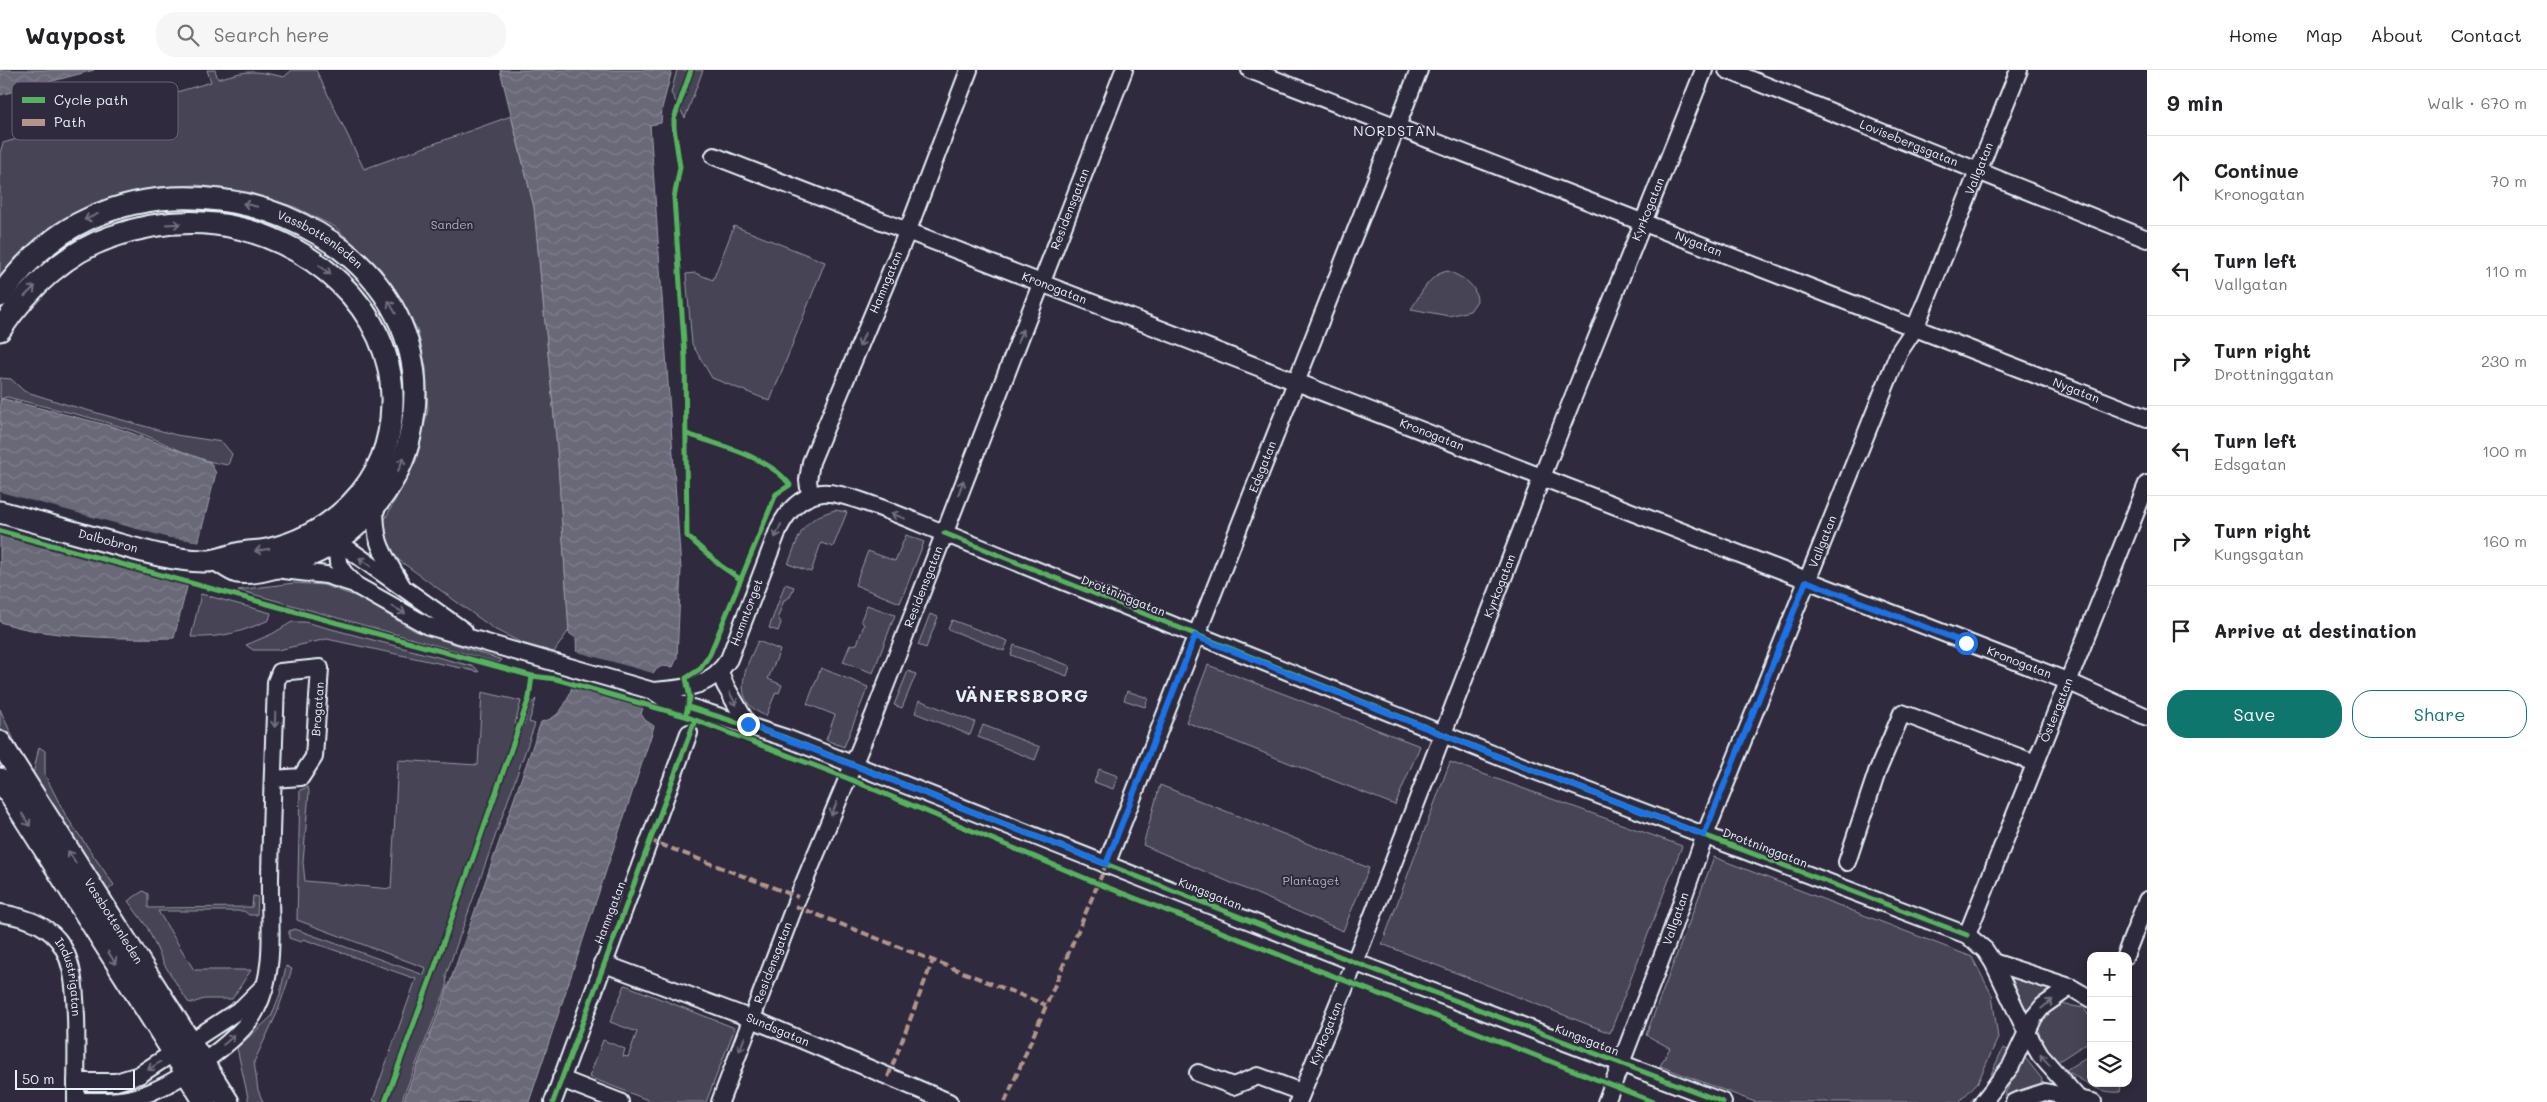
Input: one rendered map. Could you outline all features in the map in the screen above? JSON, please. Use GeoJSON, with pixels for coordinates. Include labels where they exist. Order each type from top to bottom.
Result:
{"type":"FeatureCollection","features":[{"type":"Feature","properties":{"kind":"main road","name":"Vassbottenleden"},"geometry":{"type":"LineString","coordinates":[[0,296],[46,245],[69,229],[104,212],[139,201],[180,196],[220,198],[269,209],[307,227],[343,252],[371,278],[392,306],[407,339],[415,374],[416,408],[408,446],[389,487],[352,529],[337,541],[313,554],[270,568],[236,572],[218,561]]}},
{"type":"Feature","properties":{"kind":"main road","name":"Vassbottenleden"},"geometry":{"type":"LineString","coordinates":[[0,330],[22,299],[61,264],[109,237],[163,224],[216,224],[262,235],[296,250],[340,282],[359,302],[383,346],[389,368],[392,393],[391,430],[388,443],[372,479],[338,517],[295,542],[266,550],[237,554],[218,561]]}},
{"type":"Feature","properties":{"kind":"main road","name":"Dalbobron"},"geometry":{"type":"LineString","coordinates":[[0,512],[166,556],[200,561],[218,561]]}},
{"type":"Feature","properties":{"kind":"main road","name":"Vassbottenleden"},"geometry":{"type":"LineString","coordinates":[[0,742],[194,1067],[228,1102]]}},
{"type":"Feature","properties":{"kind":"main road","name":"Vassbottenleden"},"geometry":{"type":"LineString","coordinates":[[0,779],[182,1048]]}},
{"type":"Feature","properties":{"kind":"main road","name":"Vassbottenleden"},"geometry":{"type":"LineString","coordinates":[[194,1067],[204,1102]]}},
{"type":"Feature","properties":{"kind":"street","name":"Hamngatan"},"geometry":{"type":"LineString","coordinates":[[810,496],[808,480],[812,462],[908,230],[969,70]]}},
{"type":"Feature","properties":{"kind":"street","name":"Residensgatan"},"geometry":{"type":"LineString","coordinates":[[720,1102],[796,901],[853,764],[1124,70]]}},
{"type":"Feature","properties":{"kind":"street","name":"Nygatan"},"geometry":{"type":"LineString","coordinates":[[1250,70],[2147,418]]}},
{"type":"Feature","properties":{"kind":"street","name":"Edsgatan"},"geometry":{"type":"LineString","coordinates":[[1106,864],[1419,70]]}},
{"type":"Feature","properties":{"kind":"street","name":"Kyrkogatan"},"geometry":{"type":"LineString","coordinates":[[1300,1097],[1642,222],[1704,70]]}},
{"type":"Feature","properties":{"kind":"street","name":"Lovisebergsgatan"},"geometry":{"type":"LineString","coordinates":[[1727,70],[2147,239]]}},
{"type":"Feature","properties":{"kind":"street","name":"Vallgatan"},"geometry":{"type":"LineString","coordinates":[[1606,1102],[1668,941],[1704,835],[1899,352],[1915,328],[2019,70]]}},
{"type":"Feature","properties":{"kind":"street","name":"Kronogatan"},"geometry":{"type":"LineString","coordinates":[[714,156],[2067,681],[2147,717]]}},
{"type":"Feature","properties":{"kind":"street","name":"Östergatan"},"geometry":{"type":"LineString","coordinates":[[1967,935],[2147,484]]}},
{"type":"Feature","properties":{"kind":"street","name":"Drottninggatan"},"geometry":{"type":"LineString","coordinates":[[810,496],[824,493],[852,498],[944,533],[1195,636],[1442,734],[1967,935],[1985,950],[1993,962],[2026,1031],[2040,1055],[2077,1097]]}},
{"type":"Feature","properties":{"kind":"street","name":"Hamntorget"},"geometry":{"type":"LineString","coordinates":[[720,672],[729,659],[779,528],[787,513],[798,503],[810,496]]}},
{"type":"Feature","properties":{"kind":"street"},"geometry":{"type":"LineString","coordinates":[[375,504],[375,534],[379,547],[404,590]]}},
{"type":"Feature","properties":{"kind":"street"},"geometry":{"type":"LineString","coordinates":[[338,517],[338,563],[344,573],[357,586]]}},
{"type":"Feature","properties":{"kind":"street"},"geometry":{"type":"LineString","coordinates":[[295,542],[319,539],[337,541],[404,590],[475,638]]}},
{"type":"Feature","properties":{"kind":"street"},"geometry":{"type":"LineString","coordinates":[[270,568],[326,576],[357,586],[428,626],[475,638],[562,666],[653,691],[688,688],[711,679],[720,672],[725,685],[748,724]]}},
{"type":"Feature","properties":{"kind":"street","name":"Brogatan"},"geometry":{"type":"LineString","coordinates":[[76,1102],[135,1098],[162,1088],[194,1067],[245,1027],[256,1010],[270,968],[273,779],[276,682],[280,672],[320,668],[314,757],[301,777],[273,779]]}},
{"type":"Feature","properties":{"kind":"street","name":"Kungsgatan"},"geometry":{"type":"LineString","coordinates":[[653,691],[665,699],[732,722],[748,724],[853,764],[1354,962],[1723,1102]]}},
{"type":"Feature","properties":{"kind":"street"},"geometry":{"type":"LineString","coordinates":[[1847,862],[1877,772],[1902,713],[2035,763]]}},
{"type":"Feature","properties":{"kind":"street","name":"Hamngatan"},"geometry":{"type":"LineString","coordinates":[[552,1102],[689,732]]}},
{"type":"Feature","properties":{"kind":"street"},"geometry":{"type":"LineString","coordinates":[[2126,952],[2147,900]]}},
{"type":"Feature","properties":{"kind":"street","name":"Industrigatan"},"geometry":{"type":"LineString","coordinates":[[0,913],[20,916],[43,926],[58,940],[70,958],[75,984],[76,1102]]}},
{"type":"Feature","properties":{"kind":"street"},"geometry":{"type":"LineString","coordinates":[[1993,962],[2070,987],[2088,997]]}},
{"type":"Feature","properties":{"kind":"street","name":"Sundsgatan"},"geometry":{"type":"LineString","coordinates":[[602,963],[752,1019],[950,1102]]}},
{"type":"Feature","properties":{"kind":"street"},"geometry":{"type":"LineString","coordinates":[[76,1082],[116,1082],[138,1075],[242,1008],[264,986]]}},
{"type":"Feature","properties":{"kind":"street"},"geometry":{"type":"LineString","coordinates":[[1983,1102],[2011,1066],[2026,1031],[2043,1006],[2070,987]]}},
{"type":"Feature","properties":{"kind":"street"},"geometry":{"type":"LineString","coordinates":[[1198,1074],[1233,1086],[1258,1076],[1300,1097]]}},
{"type":"Feature","properties":{"kind":"street"},"geometry":{"type":"LineString","coordinates":[[561,1079],[620,1102]]}},
{"type":"Feature","properties":{"kind":"street"},"geometry":{"type":"LineString","coordinates":[[2014,1102],[2045,1092],[2077,1097],[2093,1102]]}},
{"type":"Feature","properties":{"kind":"green space","name":"Sanden"},"geometry":{"type":"Polygon","coordinates":[[[207,70],[215,70],[218,79],[251,72],[284,77],[292,70],[316,70],[364,169],[511,116],[534,207],[557,447],[569,630],[554,652],[522,643],[494,629],[396,558],[387,538],[384,521],[416,461],[428,410],[426,368],[417,329],[381,269],[335,227],[295,207],[248,192],[197,185],[159,187],[122,194],[89,205],[43,233],[15,258],[0,277],[0,153],[3,143],[13,140],[178,140],[178,92],[211,82],[207,70]]]}},
{"type":"Feature","properties":{"kind":"green space"},"geometry":{"type":"Polygon","coordinates":[[[677,70],[703,70],[685,118],[671,93],[677,70]]]}},
{"type":"Feature","properties":{"kind":"green space"},"geometry":{"type":"Polygon","coordinates":[[[734,226],[825,262],[770,401],[712,378],[692,344],[686,274],[695,273],[713,280],[734,226]]]}},
{"type":"Feature","properties":{"kind":"green space"},"geometry":{"type":"Polygon","coordinates":[[[1448,271],[1464,279],[1474,290],[1477,301],[1470,311],[1449,316],[1411,309],[1431,280],[1441,273],[1448,271]]]}},
{"type":"Feature","properties":{"kind":"green space"},"geometry":{"type":"Polygon","coordinates":[[[0,378],[11,379],[24,391],[65,404],[176,435],[222,442],[232,454],[228,465],[203,460],[146,435],[118,426],[7,397],[0,399],[0,378]]]}},
{"type":"Feature","properties":{"kind":"green space"},"geometry":{"type":"Polygon","coordinates":[[[835,510],[847,512],[833,547],[821,543],[811,572],[788,564],[799,536],[808,523],[823,514],[835,510]]]}},
{"type":"Feature","properties":{"kind":"green space"},"geometry":{"type":"Polygon","coordinates":[[[906,535],[924,542],[900,603],[855,585],[868,551],[895,561],[906,535]]]}},
{"type":"Feature","properties":{"kind":"green space"},"geometry":{"type":"Polygon","coordinates":[[[294,583],[323,585],[358,597],[415,631],[502,660],[499,663],[238,590],[294,583]]]}},
{"type":"Feature","properties":{"kind":"green space"},"geometry":{"type":"Polygon","coordinates":[[[785,584],[794,587],[790,597],[784,600],[778,617],[781,623],[778,631],[769,628],[785,584]]]}},
{"type":"Feature","properties":{"kind":"green space"},"geometry":{"type":"Polygon","coordinates":[[[201,594],[271,613],[269,620],[232,633],[191,637],[201,594]]]}},
{"type":"Feature","properties":{"kind":"green space"},"geometry":{"type":"Polygon","coordinates":[[[867,605],[895,615],[873,673],[843,662],[850,645],[857,644],[864,625],[861,620],[867,605]]]}},
{"type":"Feature","properties":{"kind":"green space"},"geometry":{"type":"Polygon","coordinates":[[[930,614],[938,617],[926,648],[918,645],[930,614]]]}},
{"type":"Feature","properties":{"kind":"green space"},"geometry":{"type":"Polygon","coordinates":[[[952,620],[1008,641],[1004,651],[948,629],[952,620]]]}},
{"type":"Feature","properties":{"kind":"green space"},"geometry":{"type":"Polygon","coordinates":[[[292,622],[305,622],[475,667],[479,672],[327,639],[278,650],[253,650],[246,645],[272,634],[292,622]]]}},
{"type":"Feature","properties":{"kind":"green space"},"geometry":{"type":"Polygon","coordinates":[[[758,641],[780,650],[768,679],[782,685],[779,693],[776,692],[766,716],[754,710],[747,702],[744,693],[745,673],[758,641]]]}},
{"type":"Feature","properties":{"kind":"green space"},"geometry":{"type":"Polygon","coordinates":[[[1014,645],[1070,666],[1067,676],[1011,655],[1014,645]]]}},
{"type":"Feature","properties":{"kind":"green space"},"geometry":{"type":"Polygon","coordinates":[[[1208,665],[1420,746],[1395,805],[1186,722],[1208,665]]]}},
{"type":"Feature","properties":{"kind":"green space"},"geometry":{"type":"Polygon","coordinates":[[[821,668],[868,687],[844,747],[826,740],[835,715],[807,704],[821,668]]]}},
{"type":"Feature","properties":{"kind":"green space"},"geometry":{"type":"Polygon","coordinates":[[[908,671],[916,674],[902,708],[894,705],[908,671]]]}},
{"type":"Feature","properties":{"kind":"green space"},"geometry":{"type":"Polygon","coordinates":[[[1127,691],[1148,698],[1145,707],[1124,700],[1127,691]]]}},
{"type":"Feature","properties":{"kind":"green space"},"geometry":{"type":"Polygon","coordinates":[[[482,692],[521,701],[515,724],[524,725],[530,705],[536,699],[529,722],[535,724],[446,975],[447,987],[401,1102],[376,1102],[373,1100],[416,979],[303,939],[301,942],[289,938],[289,931],[295,929],[424,975],[426,968],[297,920],[300,790],[308,787],[309,792],[303,862],[305,881],[391,889],[398,760],[478,765],[482,692]]]}},
{"type":"Feature","properties":{"kind":"green space"},"geometry":{"type":"Polygon","coordinates":[[[919,700],[975,722],[970,735],[915,713],[919,700]]]}},
{"type":"Feature","properties":{"kind":"green space"},"geometry":{"type":"Polygon","coordinates":[[[0,709],[18,749],[14,754],[0,729],[0,709]]]}},
{"type":"Feature","properties":{"kind":"green space"},"geometry":{"type":"Polygon","coordinates":[[[983,725],[1040,747],[1035,760],[978,737],[983,725]]]}},
{"type":"Feature","properties":{"kind":"green space"},"geometry":{"type":"Polygon","coordinates":[[[39,747],[45,751],[45,775],[66,816],[114,885],[106,892],[32,779],[39,747]]]}},
{"type":"Feature","properties":{"kind":"green space"},"geometry":{"type":"Polygon","coordinates":[[[1450,762],[1682,846],[1610,1033],[1382,944],[1450,762]]]}},
{"type":"Feature","properties":{"kind":"green space"},"geometry":{"type":"Polygon","coordinates":[[[1099,769],[1118,776],[1113,789],[1094,782],[1099,769]]]}},
{"type":"Feature","properties":{"kind":"green space","name":"Plantaget"},"geometry":{"type":"Polygon","coordinates":[[[1160,785],[1369,868],[1343,931],[1143,845],[1160,785]]]}},
{"type":"Feature","properties":{"kind":"green space"},"geometry":{"type":"Polygon","coordinates":[[[1714,857],[1972,957],[1992,995],[1998,1038],[1978,1082],[1959,1102],[1755,1102],[1660,1066],[1670,1048],[1646,1035],[1714,857]]]}},
{"type":"Feature","properties":{"kind":"green space"},"geometry":{"type":"Polygon","coordinates":[[[143,891],[148,894],[148,908],[252,907],[253,896],[258,897],[257,915],[249,915],[244,911],[158,911],[194,970],[251,970],[232,999],[204,999],[192,1003],[188,1002],[164,964],[147,927],[128,901],[143,891]]]}},
{"type":"Feature","properties":{"kind":"green space"},"geometry":{"type":"Polygon","coordinates":[[[286,966],[292,969],[277,1013],[254,1062],[258,1090],[263,1102],[249,1102],[237,1048],[271,1017],[280,994],[286,966]]]}},
{"type":"Feature","properties":{"kind":"green space"},"geometry":{"type":"Polygon","coordinates":[[[2019,978],[2046,986],[2055,993],[2028,1015],[2012,979],[2019,978]]]}},
{"type":"Feature","properties":{"kind":"green space"},"geometry":{"type":"Polygon","coordinates":[[[625,985],[735,1028],[706,1102],[653,1102],[589,1077],[603,1040],[625,1049],[623,1056],[628,1057],[637,1032],[610,1022],[625,985]]]}},
{"type":"Feature","properties":{"kind":"green space"},"geometry":{"type":"Polygon","coordinates":[[[2061,1004],[2084,1008],[2087,1013],[2087,1043],[2056,1063],[2044,1046],[2039,1030],[2039,1023],[2050,1010],[2061,1004]]]}},
{"type":"Feature","properties":{"kind":"green space"},"geometry":{"type":"Polygon","coordinates":[[[2003,1048],[2011,1051],[1977,1102],[1970,1102],[1987,1083],[2003,1048]]]}},
{"type":"Feature","properties":{"kind":"green space"},"geometry":{"type":"Polygon","coordinates":[[[2023,1055],[2042,1079],[2041,1084],[2004,1096],[2023,1055]]]}},
{"type":"Feature","properties":{"kind":"green space"},"geometry":{"type":"Polygon","coordinates":[[[2087,1057],[2087,1083],[2066,1070],[2087,1057]]]}},
{"type":"Feature","properties":{"kind":"green space"},"geometry":{"type":"Polygon","coordinates":[[[2094,1087],[2121,1087],[2120,1092],[2094,1087]]]}},
{"type":"Feature","properties":{"kind":"water"},"geometry":{"type":"Polygon","coordinates":[[[0,70],[94,70],[49,82],[12,82],[12,92],[0,95],[0,70]]]}},
{"type":"Feature","properties":{"kind":"water"},"geometry":{"type":"Polygon","coordinates":[[[500,70],[672,70],[662,108],[661,123],[650,125],[681,569],[677,658],[673,667],[662,666],[654,671],[641,714],[645,720],[654,726],[652,733],[529,1102],[403,1102],[443,1002],[541,722],[552,718],[561,710],[572,688],[575,675],[576,638],[569,633],[557,447],[534,207],[500,70]]]}},
{"type":"Feature","properties":{"kind":"water"},"geometry":{"type":"Polygon","coordinates":[[[4,399],[115,427],[210,462],[216,473],[174,638],[109,638],[62,634],[0,622],[0,400],[4,399]]]}},
{"type":"Feature","properties":{"kind":"pier"},"geometry":{"type":"Polygon","coordinates":[[[0,492],[170,538],[202,542],[190,587],[0,536],[0,492]]]}},
{"type":"Feature","properties":{"kind":"pier"},"geometry":{"type":"Polygon","coordinates":[[[574,651],[656,674],[644,708],[569,687],[574,651]]]}},
{"type":"Feature","properties":{"kind":"marked path"},"geometry":{"type":"LineString","coordinates":[[649,840],[798,897]]}},
{"type":"Feature","properties":{"kind":"marked path"},"geometry":{"type":"LineString","coordinates":[[1005,1102],[1106,865]]}},
{"type":"Feature","properties":{"kind":"marked path"},"geometry":{"type":"LineString","coordinates":[[795,906],[1046,1005]]}},
{"type":"Feature","properties":{"kind":"marked path"},"geometry":{"type":"LineString","coordinates":[[888,1077],[933,960]]}},
{"type":"Feature","properties":{"kind":"cycle path"},"geometry":{"type":"LineString","coordinates":[[691,70],[674,119],[680,167],[674,198],[685,357],[687,536],[721,566],[740,579]]}},
{"type":"Feature","properties":{"kind":"cycle path"},"geometry":{"type":"LineString","coordinates":[[686,714],[690,698],[686,678],[700,669],[710,654],[776,494],[790,485],[781,475],[757,459],[687,434]]}},
{"type":"Feature","properties":{"kind":"cycle path"},"geometry":{"type":"LineString","coordinates":[[0,531],[532,676],[556,679],[685,716],[847,778],[1099,884],[1654,1102]]}},
{"type":"Feature","properties":{"kind":"cycle path"},"geometry":{"type":"LineString","coordinates":[[944,533],[1522,766],[1967,935]]}},
{"type":"Feature","properties":{"kind":"cycle path"},"geometry":{"type":"LineString","coordinates":[[385,1102],[433,972],[529,698],[532,676]]}},
{"type":"Feature","properties":{"kind":"cycle path"},"geometry":{"type":"LineString","coordinates":[[688,707],[786,738],[1354,962],[1723,1102]]}},
{"type":"Feature","properties":{"kind":"cycle path"},"geometry":{"type":"LineString","coordinates":[[553,1102],[695,720]]}},
{"type":"Feature","properties":{"kind":"district","name":"NORDSTAN"},"geometry":{"type":"Point","coordinates":[1395,131]}},
{"type":"Feature","properties":{"kind":"district","name":"VÄNERSBORG"},"geometry":{"type":"Point","coordinates":[1022,696]}},
{"type":"Feature","properties":{"kind":"route"},"geometry":{"type":"LineString","coordinates":[[748,724],[853,764],[1086,858],[1106,864],[1195,636],[1522,766],[1704,835],[1806,581],[1966,643]]}}]}
